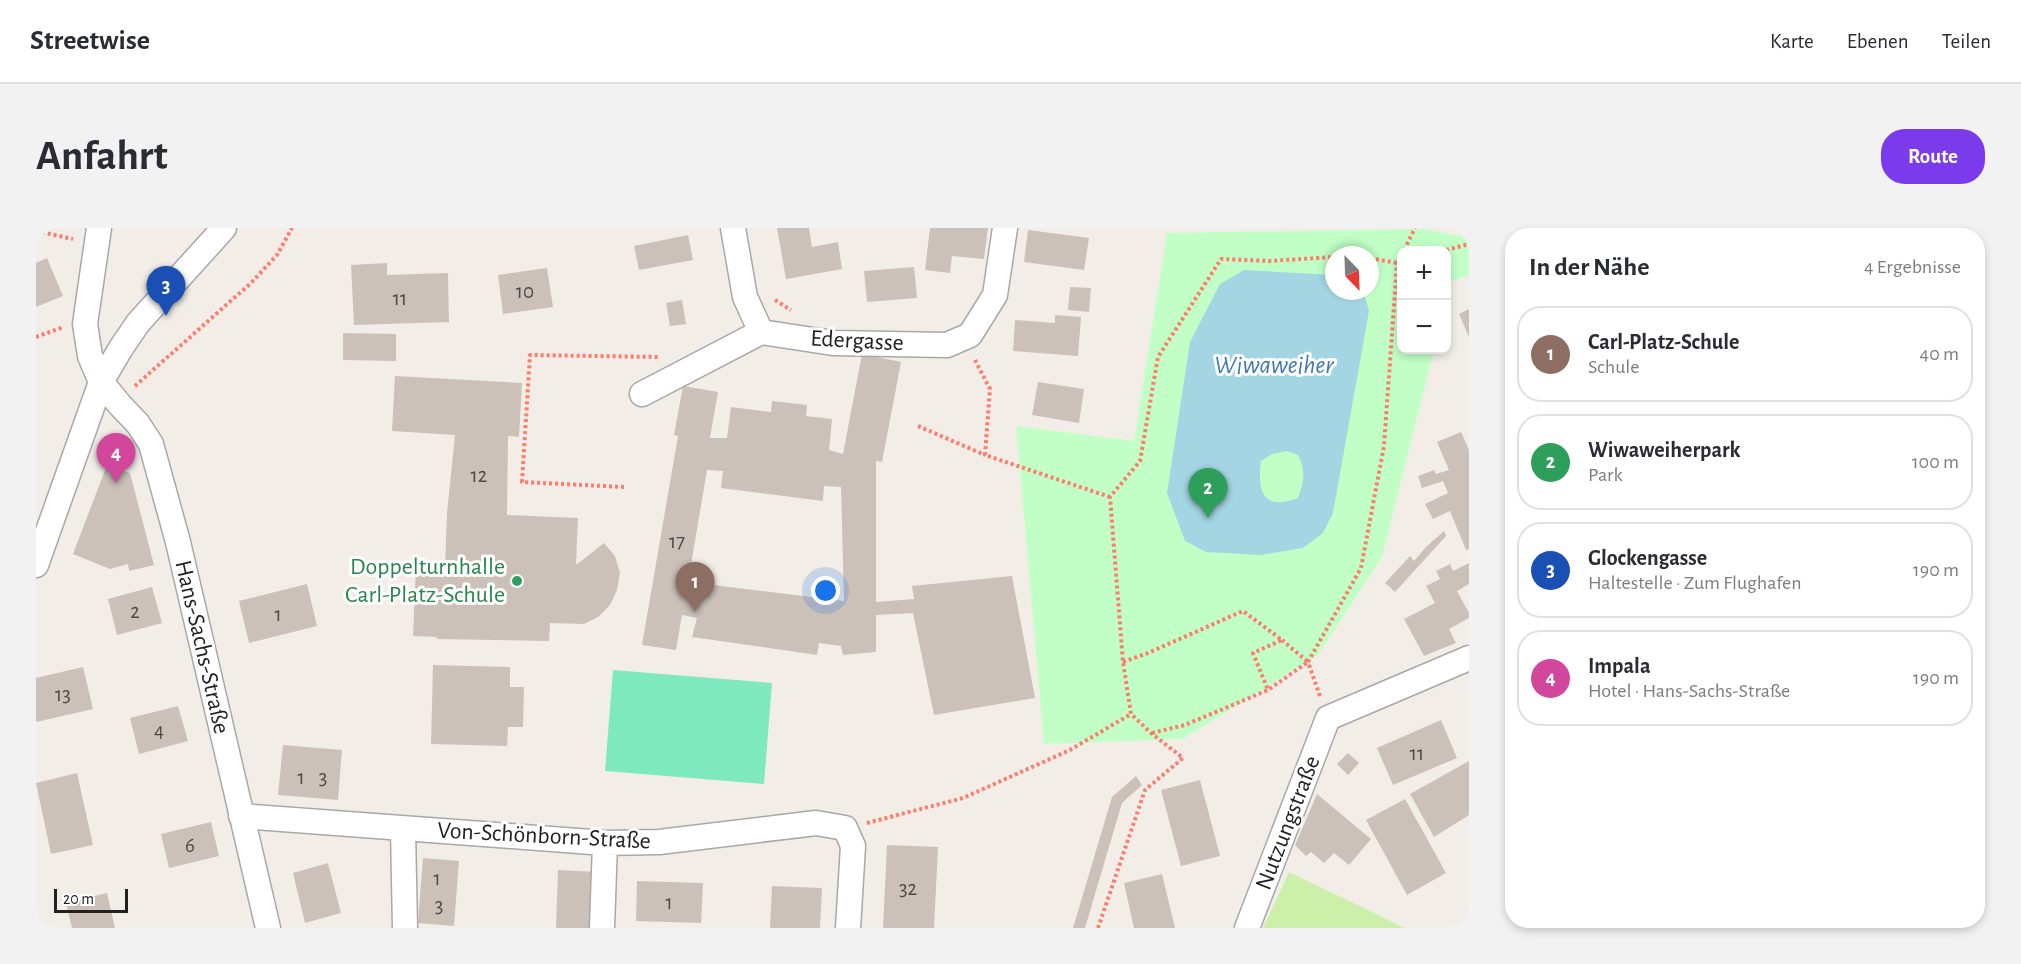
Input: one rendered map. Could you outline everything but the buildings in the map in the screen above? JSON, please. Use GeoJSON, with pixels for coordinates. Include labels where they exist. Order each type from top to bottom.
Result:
{"type":"FeatureCollection","features":[{"type":"Feature","properties":{"kind":"street","name":"Hans-Sachs-Straße"},"geometry":{"type":"LineString","coordinates":[[99,228],[85,324],[90,356],[101,382],[138,424],[150,444],[178,542],[268,928]]}},
{"type":"Feature","properties":{"kind":"street"},"geometry":{"type":"LineString","coordinates":[[36,565],[101,382],[138,323],[224,228]]}},
{"type":"Feature","properties":{"kind":"street"},"geometry":{"type":"LineString","coordinates":[[642,394],[761,332],[745,297],[734,228]]}},
{"type":"Feature","properties":{"kind":"street","name":"Edergasse"},"geometry":{"type":"LineString","coordinates":[[761,332],[833,343],[946,345],[970,335],[995,295],[1005,228]]}},
{"type":"Feature","properties":{"kind":"street"},"geometry":{"type":"LineString","coordinates":[[1328,718],[1469,658]]}},
{"type":"Feature","properties":{"kind":"street","name":"Nutzungstraße"},"geometry":{"type":"LineString","coordinates":[[1247,928],[1328,718]]}},
{"type":"Feature","properties":{"kind":"street","name":"Von-Schönborn-Straße"},"geometry":{"type":"LineString","coordinates":[[241,816],[403,830],[605,843],[659,842],[816,823],[845,828]]}},
{"type":"Feature","properties":{"kind":"street"},"geometry":{"type":"LineString","coordinates":[[845,828],[853,846],[848,928]]}},
{"type":"Feature","properties":{"kind":"street"},"geometry":{"type":"LineString","coordinates":[[403,830],[405,928]]}},
{"type":"Feature","properties":{"kind":"street"},"geometry":{"type":"LineString","coordinates":[[602,928],[605,843]]}},
{"type":"Feature","properties":{"kind":"path"},"geometry":{"type":"LineString","coordinates":[[120,405],[136,385],[251,283],[277,255],[292,228]]}},
{"type":"Feature","properties":{"kind":"path"},"geometry":{"type":"LineString","coordinates":[[1406,246],[1415,228]]}},
{"type":"Feature","properties":{"kind":"path"},"geometry":{"type":"LineString","coordinates":[[36,231],[64,237]]}},
{"type":"Feature","properties":{"kind":"path"},"geometry":{"type":"LineString","coordinates":[[1451,249],[1469,244]]}},
{"type":"Feature","properties":{"kind":"path"},"geometry":{"type":"LineString","coordinates":[[1098,928],[1145,790],[1183,758],[1131,714],[1123,662],[1110,497],[1140,461],[1158,357],[1221,259],[1269,261],[1325,258]]}},
{"type":"Feature","properties":{"kind":"path"},"geometry":{"type":"LineString","coordinates":[[1379,260],[1397,263]]}},
{"type":"Feature","properties":{"kind":"path"},"geometry":{"type":"LineString","coordinates":[[1151,733],[1185,725],[1269,690],[1308,662],[1361,568],[1384,446],[1397,287]]}},
{"type":"Feature","properties":{"kind":"path"},"geometry":{"type":"LineString","coordinates":[[770,296],[782,306],[797,313]]}},
{"type":"Feature","properties":{"kind":"path"},"geometry":{"type":"LineString","coordinates":[[624,487],[522,482],[530,355],[661,357],[681,372]]}},
{"type":"Feature","properties":{"kind":"path"},"geometry":{"type":"LineString","coordinates":[[974,359],[990,389],[986,455]]}},
{"type":"Feature","properties":{"kind":"path"},"geometry":{"type":"LineString","coordinates":[[918,426],[986,455],[1110,497]]}},
{"type":"Feature","properties":{"kind":"path"},"geometry":{"type":"LineString","coordinates":[[1123,662],[1243,611],[1308,662],[1328,718]]}},
{"type":"Feature","properties":{"kind":"path"},"geometry":{"type":"LineString","coordinates":[[1269,690],[1253,653],[1282,640]]}},
{"type":"Feature","properties":{"kind":"path"},"geometry":{"type":"LineString","coordinates":[[845,828],[963,798],[1070,750],[1131,714]]}},
{"type":"Feature","properties":{"kind":"green space"},"geometry":{"type":"Polygon","coordinates":[[[1463,228],[1469,228],[1469,275],[1451,282],[1451,246],[1397,246],[1397,354],[1433,354],[1382,557],[1318,655],[1183,739],[1044,744],[1016,426],[1134,441],[1167,233],[1425,229],[1459,236],[1463,228]]]}},
{"type":"Feature","properties":{"kind":"green space"},"geometry":{"type":"Polygon","coordinates":[[[613,670],[772,683],[764,784],[605,771],[613,670]]]}},
{"type":"Feature","properties":{"kind":"green space"},"geometry":{"type":"Polygon","coordinates":[[[1289,872],[1405,928],[1263,928],[1289,872]]]}},
{"type":"Feature","properties":{"kind":"water","name":"Wiwaweiher"},"geometry":{"type":"Polygon","coordinates":[[[1244,270],[1325,274],[1325,300],[1366,300],[1369,311],[1333,513],[1323,533],[1303,548],[1261,555],[1206,552],[1185,541],[1167,493],[1190,342],[1220,284],[1244,270]],[[1287,451],[1272,454],[1261,461],[1260,482],[1265,496],[1277,502],[1298,498],[1302,487],[1302,466],[1298,455],[1287,451]]]}},
{"type":"Feature","properties":{"kind":"place","name":"Glockengasse"},"geometry":{"type":"Point","coordinates":[166,316]}},
{"type":"Feature","properties":{"kind":"place","name":"Impala"},"geometry":{"type":"Point","coordinates":[116,483]}},
{"type":"Feature","properties":{"kind":"place","name":"Wiwaweiherpark"},"geometry":{"type":"Point","coordinates":[1208,518]}},
{"type":"Feature","properties":{"kind":"place","name":"Doppelturnhalle Carl-Platz-Schule"},"geometry":{"type":"Point","coordinates":[517,581]}},
{"type":"Feature","properties":{"kind":"place","name":"Carl-Platz-Schule"},"geometry":{"type":"Point","coordinates":[695,612]}}]}
